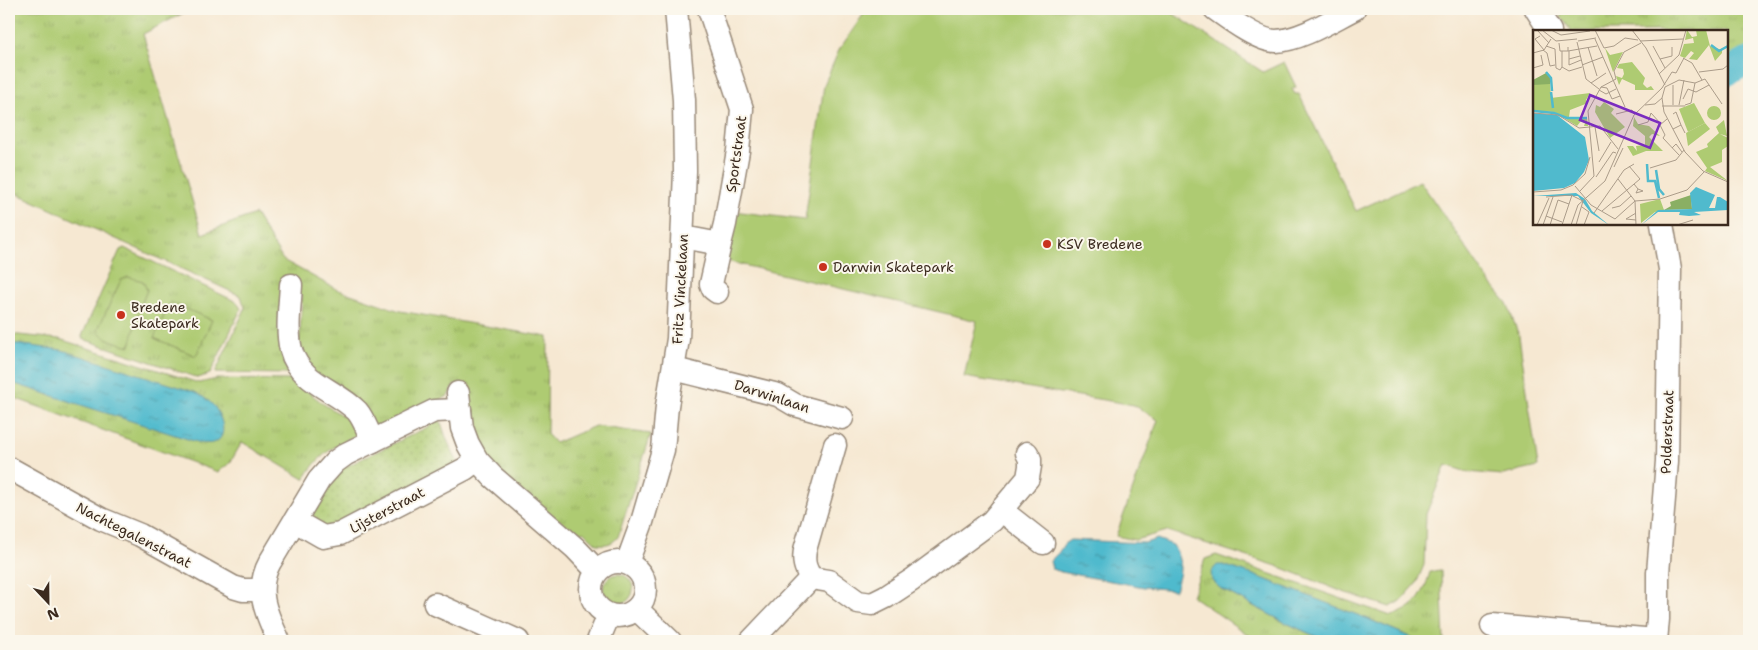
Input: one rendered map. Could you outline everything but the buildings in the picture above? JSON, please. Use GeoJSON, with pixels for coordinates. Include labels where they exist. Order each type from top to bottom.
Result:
{"type":"FeatureCollection","features":[{"type":"Feature","properties":{"kind":"street","name":"Fritz Vinckelaan"},"geometry":{"type":"LineString","coordinates":[[627,563],[642,522],[663,450],[666,406],[678,339],[685,171],[684,100],[676,9]]}},
{"type":"Feature","properties":{"kind":"street","name":"Sportstraat"},"geometry":{"type":"LineString","coordinates":[[709,9],[742,109],[738,151],[725,224],[711,284],[712,289],[717,292]]}},
{"type":"Feature","properties":{"kind":"street"},"geometry":{"type":"LineString","coordinates":[[1215,9],[1266,39],[1275,41],[1301,35],[1354,9]]}},
{"type":"Feature","properties":{"kind":"street"},"geometry":{"type":"LineString","coordinates":[[1536,9],[1549,30]]}},
{"type":"Feature","properties":{"kind":"street","name":"Polderstraat"},"geometry":{"type":"LineString","coordinates":[[1656,641],[1658,573],[1667,460],[1670,279],[1662,225]]}},
{"type":"Feature","properties":{"kind":"street"},"geometry":{"type":"LineString","coordinates":[[683,237],[720,244]]}},
{"type":"Feature","properties":{"kind":"street"},"geometry":{"type":"LineString","coordinates":[[291,285],[289,339],[296,362],[311,380],[357,412],[373,441]]}},
{"type":"Feature","properties":{"kind":"street","name":"Darwinlaan"},"geometry":{"type":"LineString","coordinates":[[674,369],[778,395],[795,405],[842,418]]}},
{"type":"Feature","properties":{"kind":"street"},"geometry":{"type":"LineString","coordinates":[[279,641],[265,611],[262,590],[267,567],[328,469],[343,456],[459,401],[466,440],[477,460],[493,477],[575,548],[597,571]]}},
{"type":"Feature","properties":{"kind":"street"},"geometry":{"type":"LineString","coordinates":[[835,446],[803,560],[811,578],[829,581],[858,602],[872,604],[912,580],[992,521],[1028,478],[1030,459],[1027,453]]}},
{"type":"Feature","properties":{"kind":"street","name":"Lijsterstraat"},"geometry":{"type":"LineString","coordinates":[[295,521],[322,537],[340,534],[466,469],[477,460]]}},
{"type":"Feature","properties":{"kind":"street","name":"Nachtegalenstraat"},"geometry":{"type":"LineString","coordinates":[[9,468],[101,519],[140,536],[239,590],[262,590]]}},
{"type":"Feature","properties":{"kind":"street"},"geometry":{"type":"LineString","coordinates":[[1001,510],[1043,544]]}},
{"type":"Feature","properties":{"kind":"street"},"geometry":{"type":"LineString","coordinates":[[611,562],[627,563],[639,571],[646,584],[644,598],[636,610],[623,616],[609,615],[597,607],[591,595],[592,582],[597,571],[611,562]]}},
{"type":"Feature","properties":{"kind":"street"},"geometry":{"type":"LineString","coordinates":[[751,641],[811,578]]}},
{"type":"Feature","properties":{"kind":"street"},"geometry":{"type":"LineString","coordinates":[[435,604],[518,641]]}},
{"type":"Feature","properties":{"kind":"street"},"geometry":{"type":"LineString","coordinates":[[636,610],[670,641]]}},
{"type":"Feature","properties":{"kind":"street"},"geometry":{"type":"LineString","coordinates":[[598,641],[609,615]]}},
{"type":"Feature","properties":{"kind":"street"},"geometry":{"type":"LineString","coordinates":[[1492,626],[1656,641]]}},
{"type":"Feature","properties":{"kind":"green space"},"geometry":{"type":"Polygon","coordinates":[[[9,9],[191,9],[143,34],[202,234],[255,214],[283,260],[336,289],[400,311],[548,337],[547,434],[555,443],[595,426],[651,434],[618,537],[609,544],[597,544],[583,531],[577,538],[492,466],[470,427],[468,404],[470,384],[454,385],[448,396],[384,429],[370,423],[318,378],[297,349],[300,335],[302,296],[296,296],[284,363],[290,374],[215,373],[244,311],[245,308],[241,296],[9,190],[9,9]]]}},
{"type":"Feature","properties":{"kind":"green space"},"geometry":{"type":"Polygon","coordinates":[[[867,9],[1166,9],[1263,72],[1284,62],[1296,87],[1292,89],[1295,94],[1299,94],[1356,211],[1420,181],[1491,284],[1507,303],[1519,336],[1538,467],[1503,475],[1467,472],[1446,465],[1426,514],[1424,565],[1416,584],[1400,602],[1390,607],[1343,592],[1280,567],[1167,531],[1135,540],[1116,536],[1158,420],[1134,405],[964,377],[977,321],[722,260],[733,211],[805,220],[824,85],[839,50],[867,9]]]}},
{"type":"Feature","properties":{"kind":"green space"},"geometry":{"type":"Polygon","coordinates":[[[1556,9],[1749,9],[1749,59],[1728,70],[1728,30],[1570,30],[1556,9]]]}},
{"type":"Feature","properties":{"kind":"green space"},"geometry":{"type":"Polygon","coordinates":[[[124,248],[237,302],[241,309],[210,374],[198,378],[83,339],[82,336],[120,250],[124,248]]]}},
{"type":"Feature","properties":{"kind":"green space","name":"Bredene Skatepark"},"geometry":{"type":"Polygon","coordinates":[[[128,277],[143,281],[147,290],[130,346],[103,336],[98,329],[121,280],[128,277]]]}},
{"type":"Feature","properties":{"kind":"green space"},"geometry":{"type":"Polygon","coordinates":[[[170,302],[212,320],[196,356],[154,338],[170,302]]]}},
{"type":"Feature","properties":{"kind":"green space"},"geometry":{"type":"Polygon","coordinates":[[[9,334],[59,339],[199,383],[217,379],[293,380],[325,405],[343,416],[348,413],[358,428],[357,435],[327,452],[315,463],[304,479],[242,442],[230,463],[218,472],[9,396],[9,334]]]}},
{"type":"Feature","properties":{"kind":"green space"},"geometry":{"type":"Polygon","coordinates":[[[439,417],[459,466],[333,532],[309,518],[328,484],[343,468],[430,426],[429,420],[439,417]]]}},
{"type":"Feature","properties":{"kind":"green space"},"geometry":{"type":"Polygon","coordinates":[[[1216,555],[1391,616],[1407,609],[1418,600],[1425,588],[1430,572],[1441,571],[1444,641],[1420,641],[1368,619],[1223,565],[1221,589],[1284,622],[1326,641],[1257,641],[1192,596],[1205,559],[1216,555]]]}},
{"type":"Feature","properties":{"kind":"green space"},"geometry":{"type":"Polygon","coordinates":[[[618,574],[624,575],[632,583],[632,595],[624,603],[618,604],[612,603],[604,595],[603,589],[604,583],[612,575],[618,574]]]}},
{"type":"Feature","properties":{"kind":"water"},"geometry":{"type":"Polygon","coordinates":[[[9,343],[62,350],[195,392],[210,402],[218,413],[223,431],[221,436],[218,441],[212,443],[200,443],[9,382],[9,343]]]}},
{"type":"Feature","properties":{"kind":"water"},"geometry":{"type":"Polygon","coordinates":[[[1157,539],[1173,545],[1180,562],[1180,573],[1175,590],[1144,587],[1061,572],[1052,569],[1050,561],[1064,544],[1070,540],[1145,543],[1157,539]]]}},
{"type":"Feature","properties":{"kind":"water"},"geometry":{"type":"Polygon","coordinates":[[[1217,565],[1223,565],[1254,575],[1420,641],[1326,641],[1284,622],[1221,589],[1212,581],[1211,572],[1217,565]]]}},
{"type":"Feature","properties":{"kind":"waterway"},"geometry":{"type":"LineString","coordinates":[[1728,72],[1749,61]]}},
{"type":"Feature","properties":{"kind":"place","name":"KSV Bredene"},"geometry":{"type":"Point","coordinates":[1047,244]}},
{"type":"Feature","properties":{"kind":"place","name":"Darwin Skatepark"},"geometry":{"type":"Point","coordinates":[823,267]}},
{"type":"Feature","properties":{"kind":"place","name":"Bredene Skatepark"},"geometry":{"type":"Point","coordinates":[121,315]}}]}
